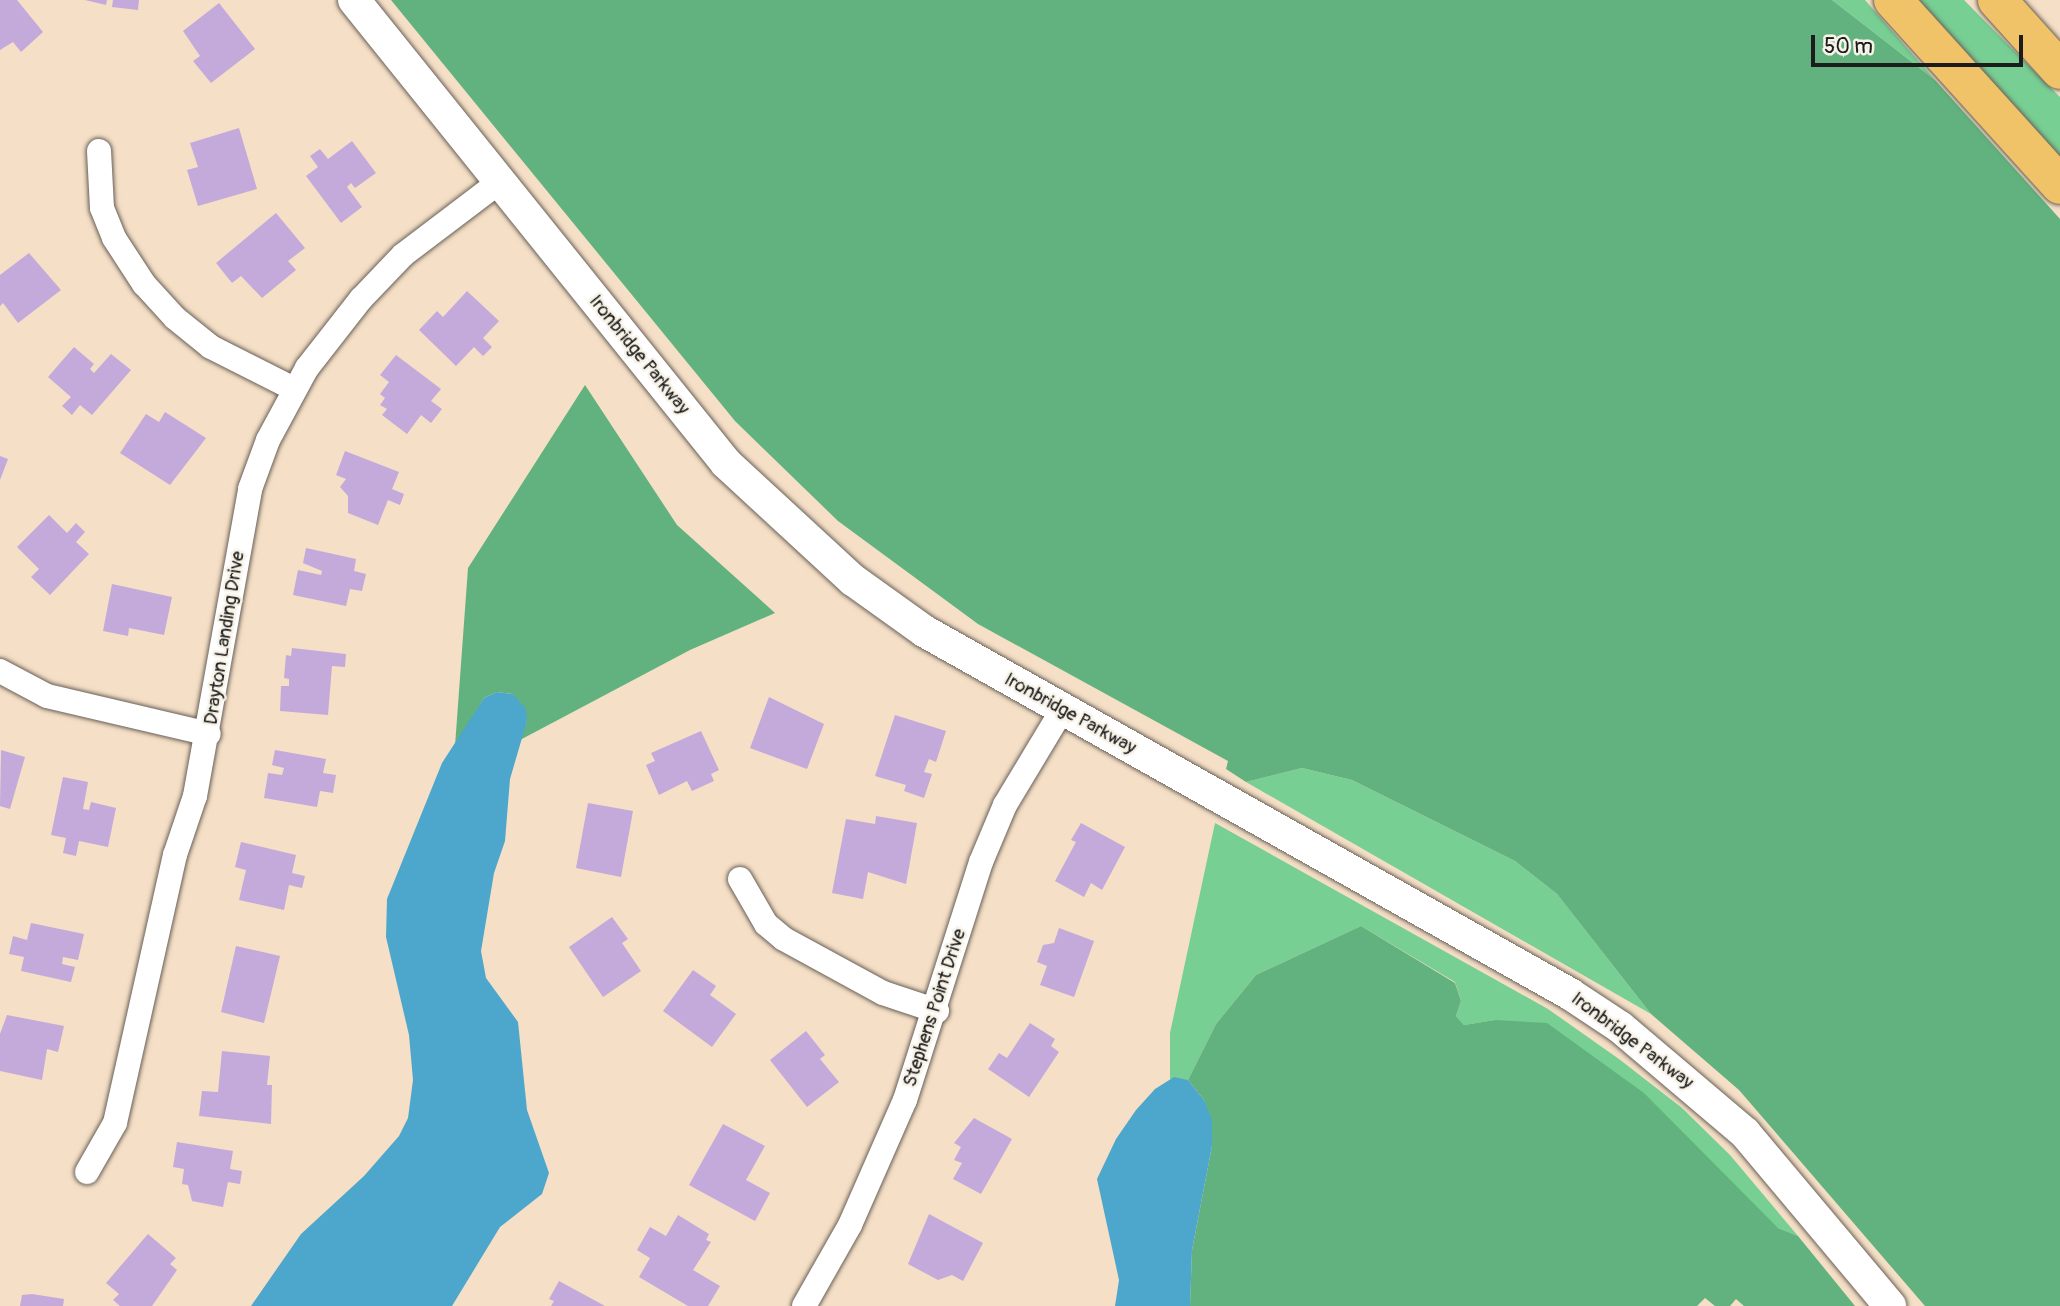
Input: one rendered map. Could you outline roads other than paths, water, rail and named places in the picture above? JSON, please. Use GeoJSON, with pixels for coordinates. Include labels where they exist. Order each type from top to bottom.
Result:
{"type":"FeatureCollection","features":[{"type":"Feature","properties":{"kind":"main road"},"geometry":{"type":"LineString","coordinates":[[1893,0],[2060,185]]}},
{"type":"Feature","properties":{"kind":"main road"},"geometry":{"type":"LineString","coordinates":[[1997,0],[2060,70]]}},
{"type":"Feature","properties":{"kind":"street","name":"Ironbridge Parkway"},"geometry":{"type":"LineString","coordinates":[[354,0],[726,463],[787,524],[853,580],[924,631],[1570,994],[1619,1027],[1745,1133],[1890,1306]]}},
{"type":"Feature","properties":{"kind":"street"},"geometry":{"type":"LineString","coordinates":[[99,151],[102,208],[114,237],[145,284],[176,318],[211,347],[293,389]]}},
{"type":"Feature","properties":{"kind":"street","name":"Drayton Landing Drive"},"geometry":{"type":"LineString","coordinates":[[87,1172],[114,1123],[175,855],[209,734],[250,489],[268,440],[293,389],[361,299],[403,255],[499,182]]}},
{"type":"Feature","properties":{"kind":"street"},"geometry":{"type":"LineString","coordinates":[[0,671],[47,696],[209,734]]}},
{"type":"Feature","properties":{"kind":"street","name":"Stephens Point Drive"},"geometry":{"type":"LineString","coordinates":[[804,1306],[850,1225],[905,1100],[937,1011],[981,862],[1005,805],[1062,709]]}},
{"type":"Feature","properties":{"kind":"street"},"geometry":{"type":"LineString","coordinates":[[740,879],[766,924],[784,939],[883,993],[937,1011]]}},
{"type":"Feature","properties":{"kind":"water"},"geometry":{"type":"Polygon","coordinates":[[[497,692],[513,694],[526,709],[527,721],[510,779],[505,841],[494,873],[481,951],[486,978],[518,1022],[527,1110],[549,1173],[542,1194],[500,1227],[452,1306],[251,1306],[301,1234],[364,1176],[399,1136],[408,1118],[413,1080],[409,1035],[386,937],[387,899],[442,763],[484,698],[497,692]]]}},
{"type":"Feature","properties":{"kind":"water"},"geometry":{"type":"Polygon","coordinates":[[[1174,1077],[1188,1080],[1204,1100],[1212,1120],[1212,1146],[1192,1250],[1190,1306],[1115,1306],[1119,1280],[1097,1179],[1116,1139],[1136,1110],[1155,1089],[1174,1077]]]}}]}
